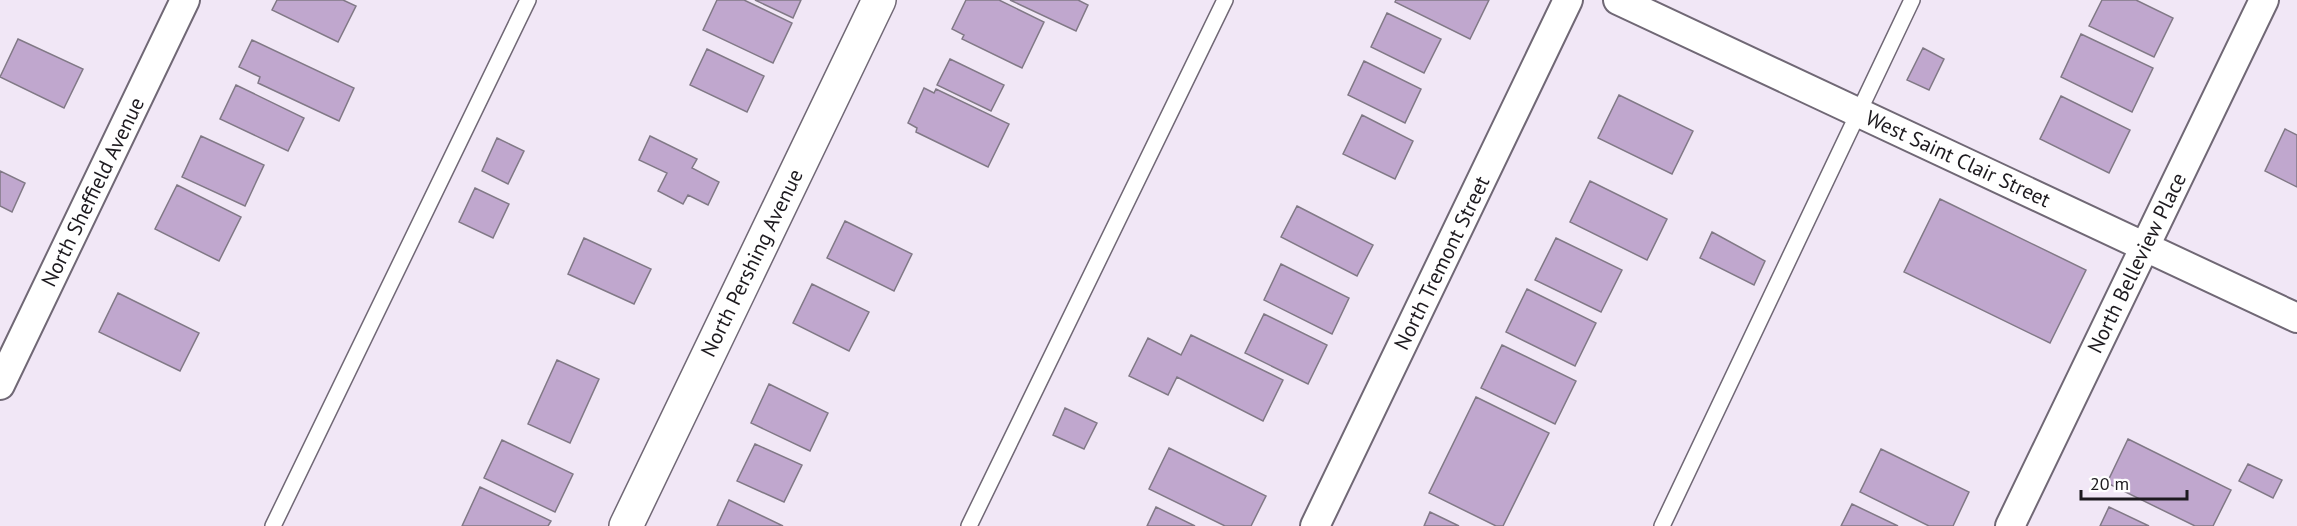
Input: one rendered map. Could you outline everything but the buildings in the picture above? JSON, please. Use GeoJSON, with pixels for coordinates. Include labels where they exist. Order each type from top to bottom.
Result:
{"type":"FeatureCollection","features":[{"type":"Feature","properties":{"kind":"street","name":"North Sheffield Avenue"},"geometry":{"type":"LineString","coordinates":[[0,385],[185,0]]}},
{"type":"Feature","properties":{"kind":"street","name":"North Pershing Avenue"},"geometry":{"type":"LineString","coordinates":[[626,526],[879,0]]}},
{"type":"Feature","properties":{"kind":"street","name":"North Tremont Street"},"geometry":{"type":"LineString","coordinates":[[1319,525],[1568,0]]}},
{"type":"Feature","properties":{"kind":"street","name":"West Saint Clair Street"},"geometry":{"type":"LineString","coordinates":[[1618,0],[2297,318]]}},
{"type":"Feature","properties":{"kind":"street","name":"North Belleview Place"},"geometry":{"type":"LineString","coordinates":[[2010,526],[2264,0]]}},
{"type":"Feature","properties":{"kind":"lane"},"geometry":{"type":"LineString","coordinates":[[273,526],[528,0]]}},
{"type":"Feature","properties":{"kind":"lane"},"geometry":{"type":"LineString","coordinates":[[969,526],[1225,0]]}},
{"type":"Feature","properties":{"kind":"lane"},"geometry":{"type":"LineString","coordinates":[[1662,526],[1912,0]]}}]}
